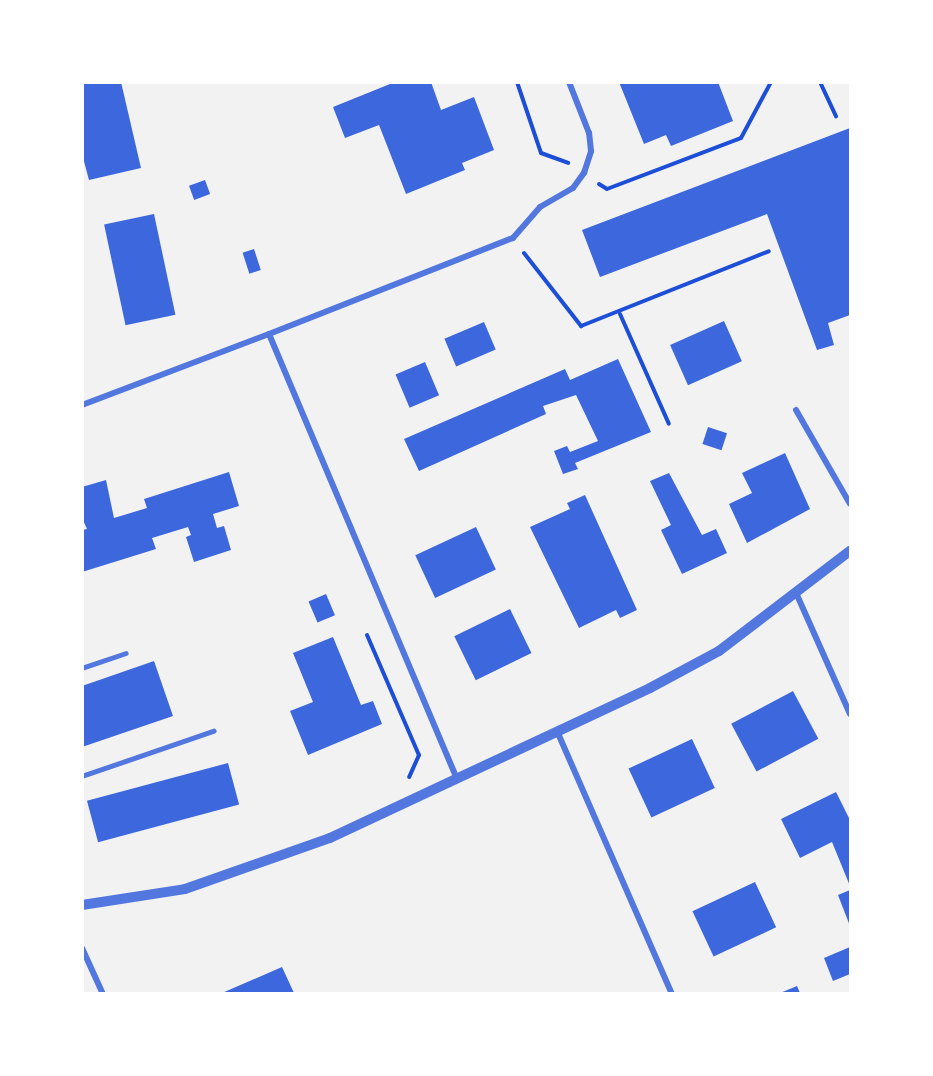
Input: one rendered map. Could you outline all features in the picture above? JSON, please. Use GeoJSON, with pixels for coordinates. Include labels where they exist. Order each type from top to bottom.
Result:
{"type":"FeatureCollection","features":[{"type":"Feature","properties":{"kind":"street"},"geometry":{"type":"LineString","coordinates":[[82,405],[513,238],[540,207],[573,188],[584,173],[591,151],[589,134],[569,82]]}},
{"type":"Feature","properties":{"kind":"street"},"geometry":{"type":"LineString","coordinates":[[270,334],[457,778]]}},
{"type":"Feature","properties":{"kind":"street"},"geometry":{"type":"LineString","coordinates":[[796,410],[850,504]]}},
{"type":"Feature","properties":{"kind":"street"},"geometry":{"type":"LineString","coordinates":[[82,905],[185,889],[235,874],[330,838],[557,731],[719,651],[797,595],[850,551]]}},
{"type":"Feature","properties":{"kind":"street"},"geometry":{"type":"LineString","coordinates":[[797,595],[850,714]]}},
{"type":"Feature","properties":{"kind":"street"},"geometry":{"type":"LineString","coordinates":[[557,731],[672,993]]}},
{"type":"Feature","properties":{"kind":"street"},"geometry":{"type":"LineString","coordinates":[[82,948],[103,993]]}},
{"type":"Feature","properties":{"kind":"lane"},"geometry":{"type":"LineString","coordinates":[[82,668],[126,653]]}},
{"type":"Feature","properties":{"kind":"lane"},"geometry":{"type":"LineString","coordinates":[[82,776],[213,731]]}},
{"type":"Feature","properties":{"kind":"path"},"geometry":{"type":"LineString","coordinates":[[517,82],[541,153],[573,165]]}},
{"type":"Feature","properties":{"kind":"path"},"geometry":{"type":"LineString","coordinates":[[592,179],[607,189],[741,138],[771,82]]}},
{"type":"Feature","properties":{"kind":"path"},"geometry":{"type":"LineString","coordinates":[[820,82],[836,117]]}},
{"type":"Feature","properties":{"kind":"path"},"geometry":{"type":"LineString","coordinates":[[513,238],[581,326],[620,314],[769,251]]}},
{"type":"Feature","properties":{"kind":"path"},"geometry":{"type":"LineString","coordinates":[[620,314],[669,424]]}},
{"type":"Feature","properties":{"kind":"path"},"geometry":{"type":"LineString","coordinates":[[368,635],[419,755],[414,771],[406,780]]}},
{"type":"Feature","properties":{"kind":"building"},"geometry":{"type":"Polygon","coordinates":[[[82,82],[121,82],[141,168],[89,180],[82,154],[82,82]]]}},
{"type":"Feature","properties":{"kind":"building"},"geometry":{"type":"Polygon","coordinates":[[[395,82],[431,82],[441,110],[474,97],[494,150],[462,163],[465,170],[406,194],[379,125],[345,138],[333,107],[395,82]]]}},
{"type":"Feature","properties":{"kind":"building"},"geometry":{"type":"Polygon","coordinates":[[[619,82],[718,82],[733,121],[671,146],[666,135],[644,144],[619,82]]]}},
{"type":"Feature","properties":{"kind":"building"},"geometry":{"type":"Polygon","coordinates":[[[850,128],[850,315],[828,323],[834,345],[817,350],[767,214],[600,277],[582,230],[850,128]]]}},
{"type":"Feature","properties":{"kind":"building"},"geometry":{"type":"Polygon","coordinates":[[[205,180],[210,194],[194,200],[189,186],[205,180]]]}},
{"type":"Feature","properties":{"kind":"building"},"geometry":{"type":"Polygon","coordinates":[[[154,214],[175,315],[126,325],[104,225],[154,214]]]}},
{"type":"Feature","properties":{"kind":"building"},"geometry":{"type":"Polygon","coordinates":[[[254,249],[261,270],[249,274],[243,253],[254,249]]]}},
{"type":"Feature","properties":{"kind":"building"},"geometry":{"type":"Polygon","coordinates":[[[724,321],[742,361],[688,385],[670,345],[724,321]]]}},
{"type":"Feature","properties":{"kind":"building"},"geometry":{"type":"Polygon","coordinates":[[[484,322],[496,350],[456,366],[444,339],[484,322]]]}},
{"type":"Feature","properties":{"kind":"building"},"geometry":{"type":"Polygon","coordinates":[[[618,359],[651,432],[575,463],[578,469],[563,474],[554,451],[567,446],[570,452],[598,441],[576,395],[543,406],[546,414],[419,471],[404,439],[565,369],[570,380],[618,359]]]}},
{"type":"Feature","properties":{"kind":"building"},"geometry":{"type":"Polygon","coordinates":[[[425,362],[439,395],[410,408],[396,375],[425,362]]]}},
{"type":"Feature","properties":{"kind":"building"},"geometry":{"type":"Polygon","coordinates":[[[708,427],[727,433],[721,450],[702,444],[708,427]]]}},
{"type":"Feature","properties":{"kind":"building"},"geometry":{"type":"Polygon","coordinates":[[[785,453],[810,509],[747,543],[729,504],[752,493],[742,473],[785,453]]]}},
{"type":"Feature","properties":{"kind":"building"},"geometry":{"type":"Polygon","coordinates":[[[229,472],[239,506],[213,514],[217,528],[224,526],[231,550],[194,562],[186,537],[191,535],[188,527],[152,538],[156,549],[82,572],[82,530],[87,529],[82,518],[82,487],[106,480],[114,518],[147,508],[144,499],[229,472]]]}},
{"type":"Feature","properties":{"kind":"building"},"geometry":{"type":"Polygon","coordinates":[[[669,473],[702,535],[716,529],[727,553],[682,574],[661,530],[671,525],[650,481],[669,473]]]}},
{"type":"Feature","properties":{"kind":"building"},"geometry":{"type":"Polygon","coordinates":[[[585,495],[637,610],[620,618],[616,610],[579,628],[530,527],[570,509],[567,503],[585,495]]]}},
{"type":"Feature","properties":{"kind":"building"},"geometry":{"type":"Polygon","coordinates":[[[476,527],[496,570],[435,598],[415,555],[476,527]]]}},
{"type":"Feature","properties":{"kind":"building"},"geometry":{"type":"Polygon","coordinates":[[[326,594],[335,615],[317,623],[309,601],[326,594]]]}},
{"type":"Feature","properties":{"kind":"building"},"geometry":{"type":"Polygon","coordinates":[[[510,609],[531,653],[476,680],[454,636],[510,609]]]}},
{"type":"Feature","properties":{"kind":"building"},"geometry":{"type":"Polygon","coordinates":[[[333,637],[361,705],[373,701],[382,724],[308,755],[290,711],[313,702],[293,653],[333,637]]]}},
{"type":"Feature","properties":{"kind":"building"},"geometry":{"type":"Polygon","coordinates":[[[154,661],[173,716],[82,747],[82,686],[154,661]]]}},
{"type":"Feature","properties":{"kind":"building"},"geometry":{"type":"Polygon","coordinates":[[[793,691],[818,739],[757,772],[731,724],[793,691]]]}},
{"type":"Feature","properties":{"kind":"building"},"geometry":{"type":"Polygon","coordinates":[[[692,739],[715,788],[651,818],[629,769],[692,739]]]}},
{"type":"Feature","properties":{"kind":"building"},"geometry":{"type":"Polygon","coordinates":[[[228,763],[239,805],[98,842],[87,801],[228,763]]]}},
{"type":"Feature","properties":{"kind":"building"},"geometry":{"type":"Polygon","coordinates":[[[836,792],[850,820],[850,886],[832,842],[800,858],[781,819],[836,792]]]}},
{"type":"Feature","properties":{"kind":"building"},"geometry":{"type":"Polygon","coordinates":[[[755,882],[776,927],[714,956],[692,911],[755,882]]]}},
{"type":"Feature","properties":{"kind":"building"},"geometry":{"type":"Polygon","coordinates":[[[850,890],[850,926],[838,895],[850,890]]]}},
{"type":"Feature","properties":{"kind":"building"},"geometry":{"type":"Polygon","coordinates":[[[850,947],[850,974],[833,981],[824,958],[850,947]]]}},
{"type":"Feature","properties":{"kind":"building"},"geometry":{"type":"Polygon","coordinates":[[[282,967],[294,993],[222,993],[282,967]]]}},
{"type":"Feature","properties":{"kind":"building"},"geometry":{"type":"Polygon","coordinates":[[[797,986],[800,993],[780,993],[797,986]]]}}]}
